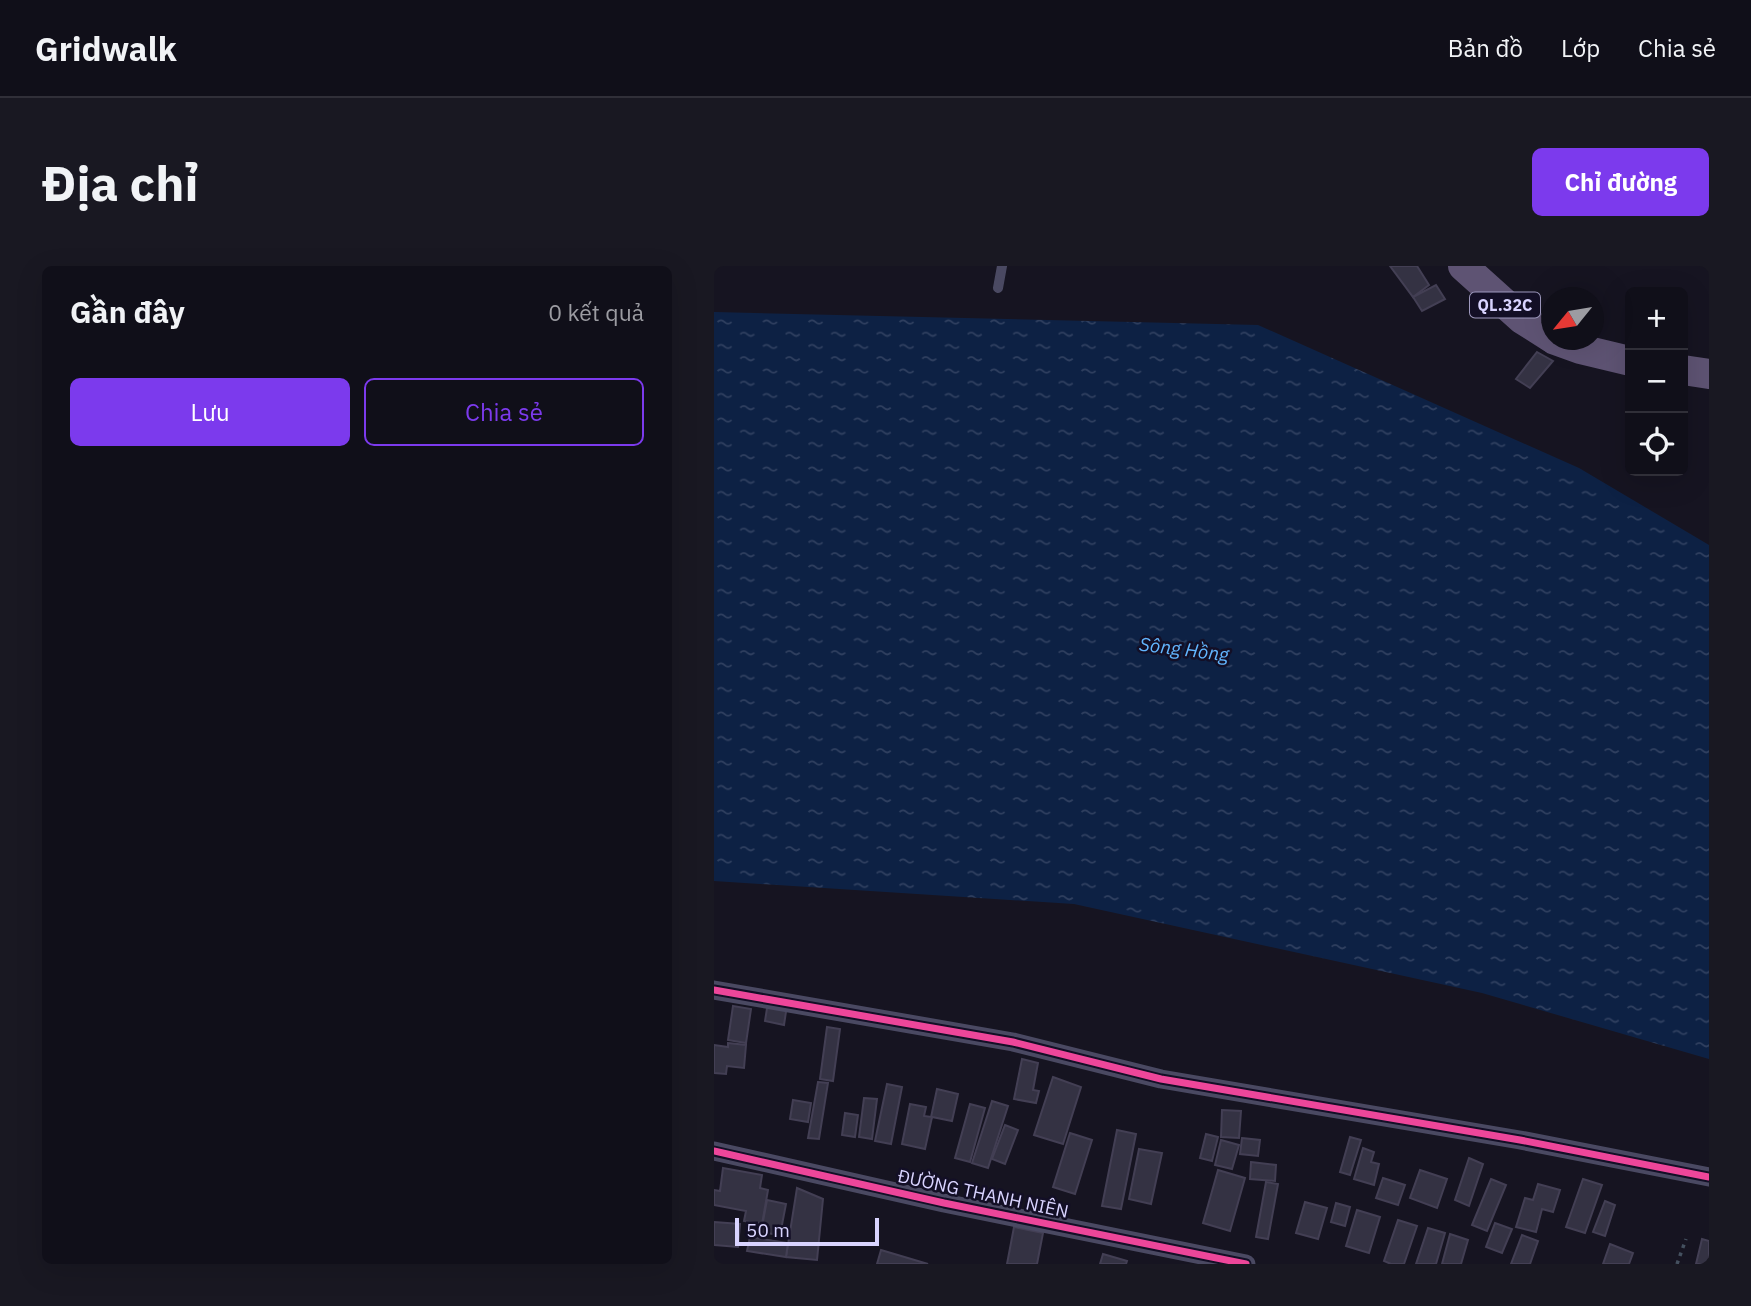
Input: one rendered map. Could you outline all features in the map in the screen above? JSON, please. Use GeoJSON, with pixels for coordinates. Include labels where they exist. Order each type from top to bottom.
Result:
{"type":"FeatureCollection","features":[{"type":"Feature","properties":{"kind":"main road","name":"QL.32C"},"geometry":{"type":"LineString","coordinates":[[1463,266],[1522,319],[1541,331]]}},
{"type":"Feature","properties":{"kind":"main road","name":"QL.32C"},"geometry":{"type":"LineString","coordinates":[[1584,350],[1625,360]]}},
{"type":"Feature","properties":{"kind":"main road"},"geometry":{"type":"LineString","coordinates":[[1688,371],[1709,374]]}},
{"type":"Feature","properties":{"kind":"street"},"geometry":{"type":"LineString","coordinates":[[714,990],[1013,1042],[1161,1079],[1520,1140],[1709,1177]]}},
{"type":"Feature","properties":{"kind":"street","name":"ĐƯỜNG THANH NIÊN"},"geometry":{"type":"LineString","coordinates":[[714,1151],[943,1211],[1183,1258],[1246,1264]]}},
{"type":"Feature","properties":{"kind":"lane"},"geometry":{"type":"LineString","coordinates":[[998,288],[1002,266]]}},
{"type":"Feature","properties":{"kind":"path"},"geometry":{"type":"LineString","coordinates":[[1677,1264],[1686,1239]]}},
{"type":"Feature","properties":{"kind":"water","name":"Sông Hồng"},"geometry":{"type":"Polygon","coordinates":[[[714,312],[1258,325],[1579,468],[1709,545],[1709,1059],[1482,993],[1074,904],[714,881],[714,312]]]}},
{"type":"Feature","properties":{"kind":"building"},"geometry":{"type":"Polygon","coordinates":[[[1390,266],[1417,266],[1429,285],[1413,297],[1390,266]]]}},
{"type":"Feature","properties":{"kind":"building"},"geometry":{"type":"Polygon","coordinates":[[[1436,285],[1445,299],[1422,311],[1413,297],[1436,285]]]}},
{"type":"Feature","properties":{"kind":"building"},"geometry":{"type":"Polygon","coordinates":[[[1537,352],[1553,361],[1530,388],[1516,379],[1537,352]]]}},
{"type":"Feature","properties":{"kind":"building"},"geometry":{"type":"Polygon","coordinates":[[[768,1002],[787,1005],[784,1025],[765,1021],[768,1002]]]}},
{"type":"Feature","properties":{"kind":"building"},"geometry":{"type":"Polygon","coordinates":[[[733,1006],[751,1009],[746,1043],[728,1040],[733,1006]]]}},
{"type":"Feature","properties":{"kind":"building"},"geometry":{"type":"Polygon","coordinates":[[[827,1027],[840,1029],[833,1081],[820,1079],[827,1027]]]}},
{"type":"Feature","properties":{"kind":"building"},"geometry":{"type":"Polygon","coordinates":[[[728,1043],[746,1045],[744,1068],[727,1066],[726,1074],[714,1073],[714,1045],[728,1047],[728,1043]]]}},
{"type":"Feature","properties":{"kind":"building"},"geometry":{"type":"Polygon","coordinates":[[[1022,1059],[1038,1063],[1033,1090],[1039,1091],[1036,1103],[1014,1099],[1022,1059]]]}},
{"type":"Feature","properties":{"kind":"building"},"geometry":{"type":"Polygon","coordinates":[[[1053,1077],[1081,1087],[1063,1144],[1034,1135],[1053,1077]]]}},
{"type":"Feature","properties":{"kind":"building"},"geometry":{"type":"Polygon","coordinates":[[[818,1082],[828,1083],[819,1139],[808,1138],[818,1082]]]}},
{"type":"Feature","properties":{"kind":"building"},"geometry":{"type":"Polygon","coordinates":[[[887,1084],[902,1087],[891,1144],[875,1141],[887,1084]]]}},
{"type":"Feature","properties":{"kind":"building"},"geometry":{"type":"Polygon","coordinates":[[[937,1089],[958,1094],[952,1121],[932,1117],[930,1122],[937,1089]]]}},
{"type":"Feature","properties":{"kind":"building"},"geometry":{"type":"Polygon","coordinates":[[[864,1098],[877,1099],[872,1139],[859,1137],[864,1098]]]}},
{"type":"Feature","properties":{"kind":"building"},"geometry":{"type":"Polygon","coordinates":[[[793,1100],[811,1103],[808,1122],[790,1119],[793,1100]]]}},
{"type":"Feature","properties":{"kind":"building"},"geometry":{"type":"Polygon","coordinates":[[[992,1101],[1008,1106],[988,1168],[972,1163],[992,1101]]]}},
{"type":"Feature","properties":{"kind":"building"},"geometry":{"type":"Polygon","coordinates":[[[910,1104],[926,1107],[924,1116],[932,1117],[925,1149],[902,1144],[910,1104]]]}},
{"type":"Feature","properties":{"kind":"building"},"geometry":{"type":"Polygon","coordinates":[[[970,1104],[985,1108],[970,1162],[955,1158],[970,1104]]]}},
{"type":"Feature","properties":{"kind":"building"},"geometry":{"type":"Polygon","coordinates":[[[1222,1110],[1241,1111],[1239,1138],[1221,1137],[1222,1110]]]}},
{"type":"Feature","properties":{"kind":"building"},"geometry":{"type":"Polygon","coordinates":[[[845,1113],[858,1115],[855,1137],[842,1135],[845,1113]]]}},
{"type":"Feature","properties":{"kind":"building"},"geometry":{"type":"Polygon","coordinates":[[[1005,1125],[1018,1130],[1005,1164],[992,1159],[1005,1125]]]}},
{"type":"Feature","properties":{"kind":"building"},"geometry":{"type":"Polygon","coordinates":[[[1117,1130],[1136,1134],[1121,1209],[1102,1206],[1117,1130]]]}},
{"type":"Feature","properties":{"kind":"building"},"geometry":{"type":"Polygon","coordinates":[[[1070,1133],[1092,1140],[1075,1194],[1053,1187],[1070,1133]]]}},
{"type":"Feature","properties":{"kind":"building"},"geometry":{"type":"Polygon","coordinates":[[[1206,1134],[1218,1137],[1212,1161],[1200,1158],[1206,1134]]]}},
{"type":"Feature","properties":{"kind":"building"},"geometry":{"type":"Polygon","coordinates":[[[1350,1137],[1361,1140],[1350,1175],[1340,1172],[1350,1137]]]}},
{"type":"Feature","properties":{"kind":"building"},"geometry":{"type":"Polygon","coordinates":[[[1242,1138],[1260,1140],[1258,1156],[1240,1154],[1242,1138]]]}},
{"type":"Feature","properties":{"kind":"building"},"geometry":{"type":"Polygon","coordinates":[[[1221,1140],[1239,1145],[1232,1169],[1215,1165],[1221,1140]]]}},
{"type":"Feature","properties":{"kind":"building"},"geometry":{"type":"Polygon","coordinates":[[[1363,1148],[1374,1152],[1371,1162],[1379,1164],[1374,1185],[1354,1179],[1363,1148]]]}},
{"type":"Feature","properties":{"kind":"building"},"geometry":{"type":"Polygon","coordinates":[[[1139,1149],[1162,1153],[1151,1204],[1129,1199],[1139,1149]]]}},
{"type":"Feature","properties":{"kind":"building"},"geometry":{"type":"Polygon","coordinates":[[[1469,1158],[1483,1164],[1469,1206],[1455,1200],[1469,1158]]]}},
{"type":"Feature","properties":{"kind":"building"},"geometry":{"type":"Polygon","coordinates":[[[1251,1162],[1276,1165],[1275,1181],[1250,1179],[1251,1162]]]}},
{"type":"Feature","properties":{"kind":"building"},"geometry":{"type":"Polygon","coordinates":[[[723,1168],[762,1175],[760,1188],[768,1190],[762,1224],[744,1221],[746,1211],[714,1205],[714,1190],[720,1191],[723,1168]]]}},
{"type":"Feature","properties":{"kind":"building"},"geometry":{"type":"Polygon","coordinates":[[[1218,1170],[1245,1178],[1230,1231],[1203,1223],[1218,1170]]]}},
{"type":"Feature","properties":{"kind":"building"},"geometry":{"type":"Polygon","coordinates":[[[1420,1170],[1447,1179],[1437,1208],[1410,1198],[1420,1170]]]}},
{"type":"Feature","properties":{"kind":"building"},"geometry":{"type":"Polygon","coordinates":[[[1383,1178],[1405,1185],[1398,1205],[1376,1198],[1383,1178]]]}},
{"type":"Feature","properties":{"kind":"building"},"geometry":{"type":"Polygon","coordinates":[[[1491,1179],[1506,1185],[1487,1231],[1472,1225],[1491,1179]]]}},
{"type":"Feature","properties":{"kind":"building"},"geometry":{"type":"Polygon","coordinates":[[[1583,1179],[1602,1185],[1585,1233],[1566,1227],[1583,1179]]]}},
{"type":"Feature","properties":{"kind":"building"},"geometry":{"type":"Polygon","coordinates":[[[1266,1182],[1278,1184],[1268,1239],[1256,1237],[1266,1182]]]}},
{"type":"Feature","properties":{"kind":"building"},"geometry":{"type":"Polygon","coordinates":[[[1538,1184],[1560,1190],[1553,1212],[1542,1209],[1536,1232],[1516,1227],[1525,1198],[1533,1200],[1538,1184]]]}},
{"type":"Feature","properties":{"kind":"building"},"geometry":{"type":"Polygon","coordinates":[[[797,1188],[823,1199],[817,1260],[786,1257],[797,1188]]]}},
{"type":"Feature","properties":{"kind":"building"},"geometry":{"type":"Polygon","coordinates":[[[767,1200],[786,1204],[780,1235],[761,1232],[767,1200]]]}},
{"type":"Feature","properties":{"kind":"building"},"geometry":{"type":"Polygon","coordinates":[[[1605,1201],[1615,1205],[1605,1236],[1593,1232],[1605,1201]]]}},
{"type":"Feature","properties":{"kind":"building"},"geometry":{"type":"Polygon","coordinates":[[[1305,1202],[1327,1208],[1318,1239],[1296,1233],[1305,1202]]]}},
{"type":"Feature","properties":{"kind":"building"},"geometry":{"type":"Polygon","coordinates":[[[1336,1203],[1350,1207],[1345,1226],[1331,1222],[1336,1203]]]}},
{"type":"Feature","properties":{"kind":"building"},"geometry":{"type":"Polygon","coordinates":[[[1357,1210],[1380,1217],[1369,1253],[1346,1246],[1357,1210]]]}},
{"type":"Feature","properties":{"kind":"building"},"geometry":{"type":"Polygon","coordinates":[[[1398,1220],[1417,1226],[1404,1264],[1391,1264],[1384,1261],[1398,1220]]]}},
{"type":"Feature","properties":{"kind":"building"},"geometry":{"type":"Polygon","coordinates":[[[714,1222],[740,1224],[738,1247],[714,1245],[714,1222]]]}},
{"type":"Feature","properties":{"kind":"building"},"geometry":{"type":"Polygon","coordinates":[[[1495,1223],[1512,1229],[1502,1253],[1486,1247],[1495,1223]]]}},
{"type":"Feature","properties":{"kind":"building"},"geometry":{"type":"Polygon","coordinates":[[[1014,1227],[1043,1233],[1037,1264],[1007,1264],[1014,1227]]]}},
{"type":"Feature","properties":{"kind":"building"},"geometry":{"type":"Polygon","coordinates":[[[1428,1228],[1445,1233],[1436,1264],[1416,1264],[1428,1228]]]}},
{"type":"Feature","properties":{"kind":"building"},"geometry":{"type":"Polygon","coordinates":[[[1450,1234],[1468,1240],[1461,1264],[1442,1264],[1450,1234]]]}},
{"type":"Feature","properties":{"kind":"building"},"geometry":{"type":"Polygon","coordinates":[[[1522,1235],[1538,1241],[1530,1264],[1511,1264],[1522,1235]]]}},
{"type":"Feature","properties":{"kind":"building"},"geometry":{"type":"Polygon","coordinates":[[[750,1237],[788,1243],[786,1257],[747,1251],[750,1237]]]}},
{"type":"Feature","properties":{"kind":"building"},"geometry":{"type":"Polygon","coordinates":[[[1702,1239],[1709,1241],[1709,1264],[1696,1264],[1702,1239]]]}},
{"type":"Feature","properties":{"kind":"building"},"geometry":{"type":"Polygon","coordinates":[[[1610,1244],[1633,1253],[1629,1264],[1603,1264],[1610,1244]]]}},
{"type":"Feature","properties":{"kind":"building"},"geometry":{"type":"Polygon","coordinates":[[[881,1250],[928,1264],[877,1264],[881,1250]]]}},
{"type":"Feature","properties":{"kind":"building"},"geometry":{"type":"Polygon","coordinates":[[[1103,1254],[1127,1261],[1126,1264],[1100,1264],[1103,1254]]]}},
{"type":"Feature","properties":{"kind":"cycle path"},"geometry":{"type":"LineString","coordinates":[[714,990],[1013,1042],[1161,1079],[1520,1140],[1709,1177]]}},
{"type":"Feature","properties":{"kind":"cycle path"},"geometry":{"type":"LineString","coordinates":[[714,1151],[944,1203],[1246,1264]]}}]}
